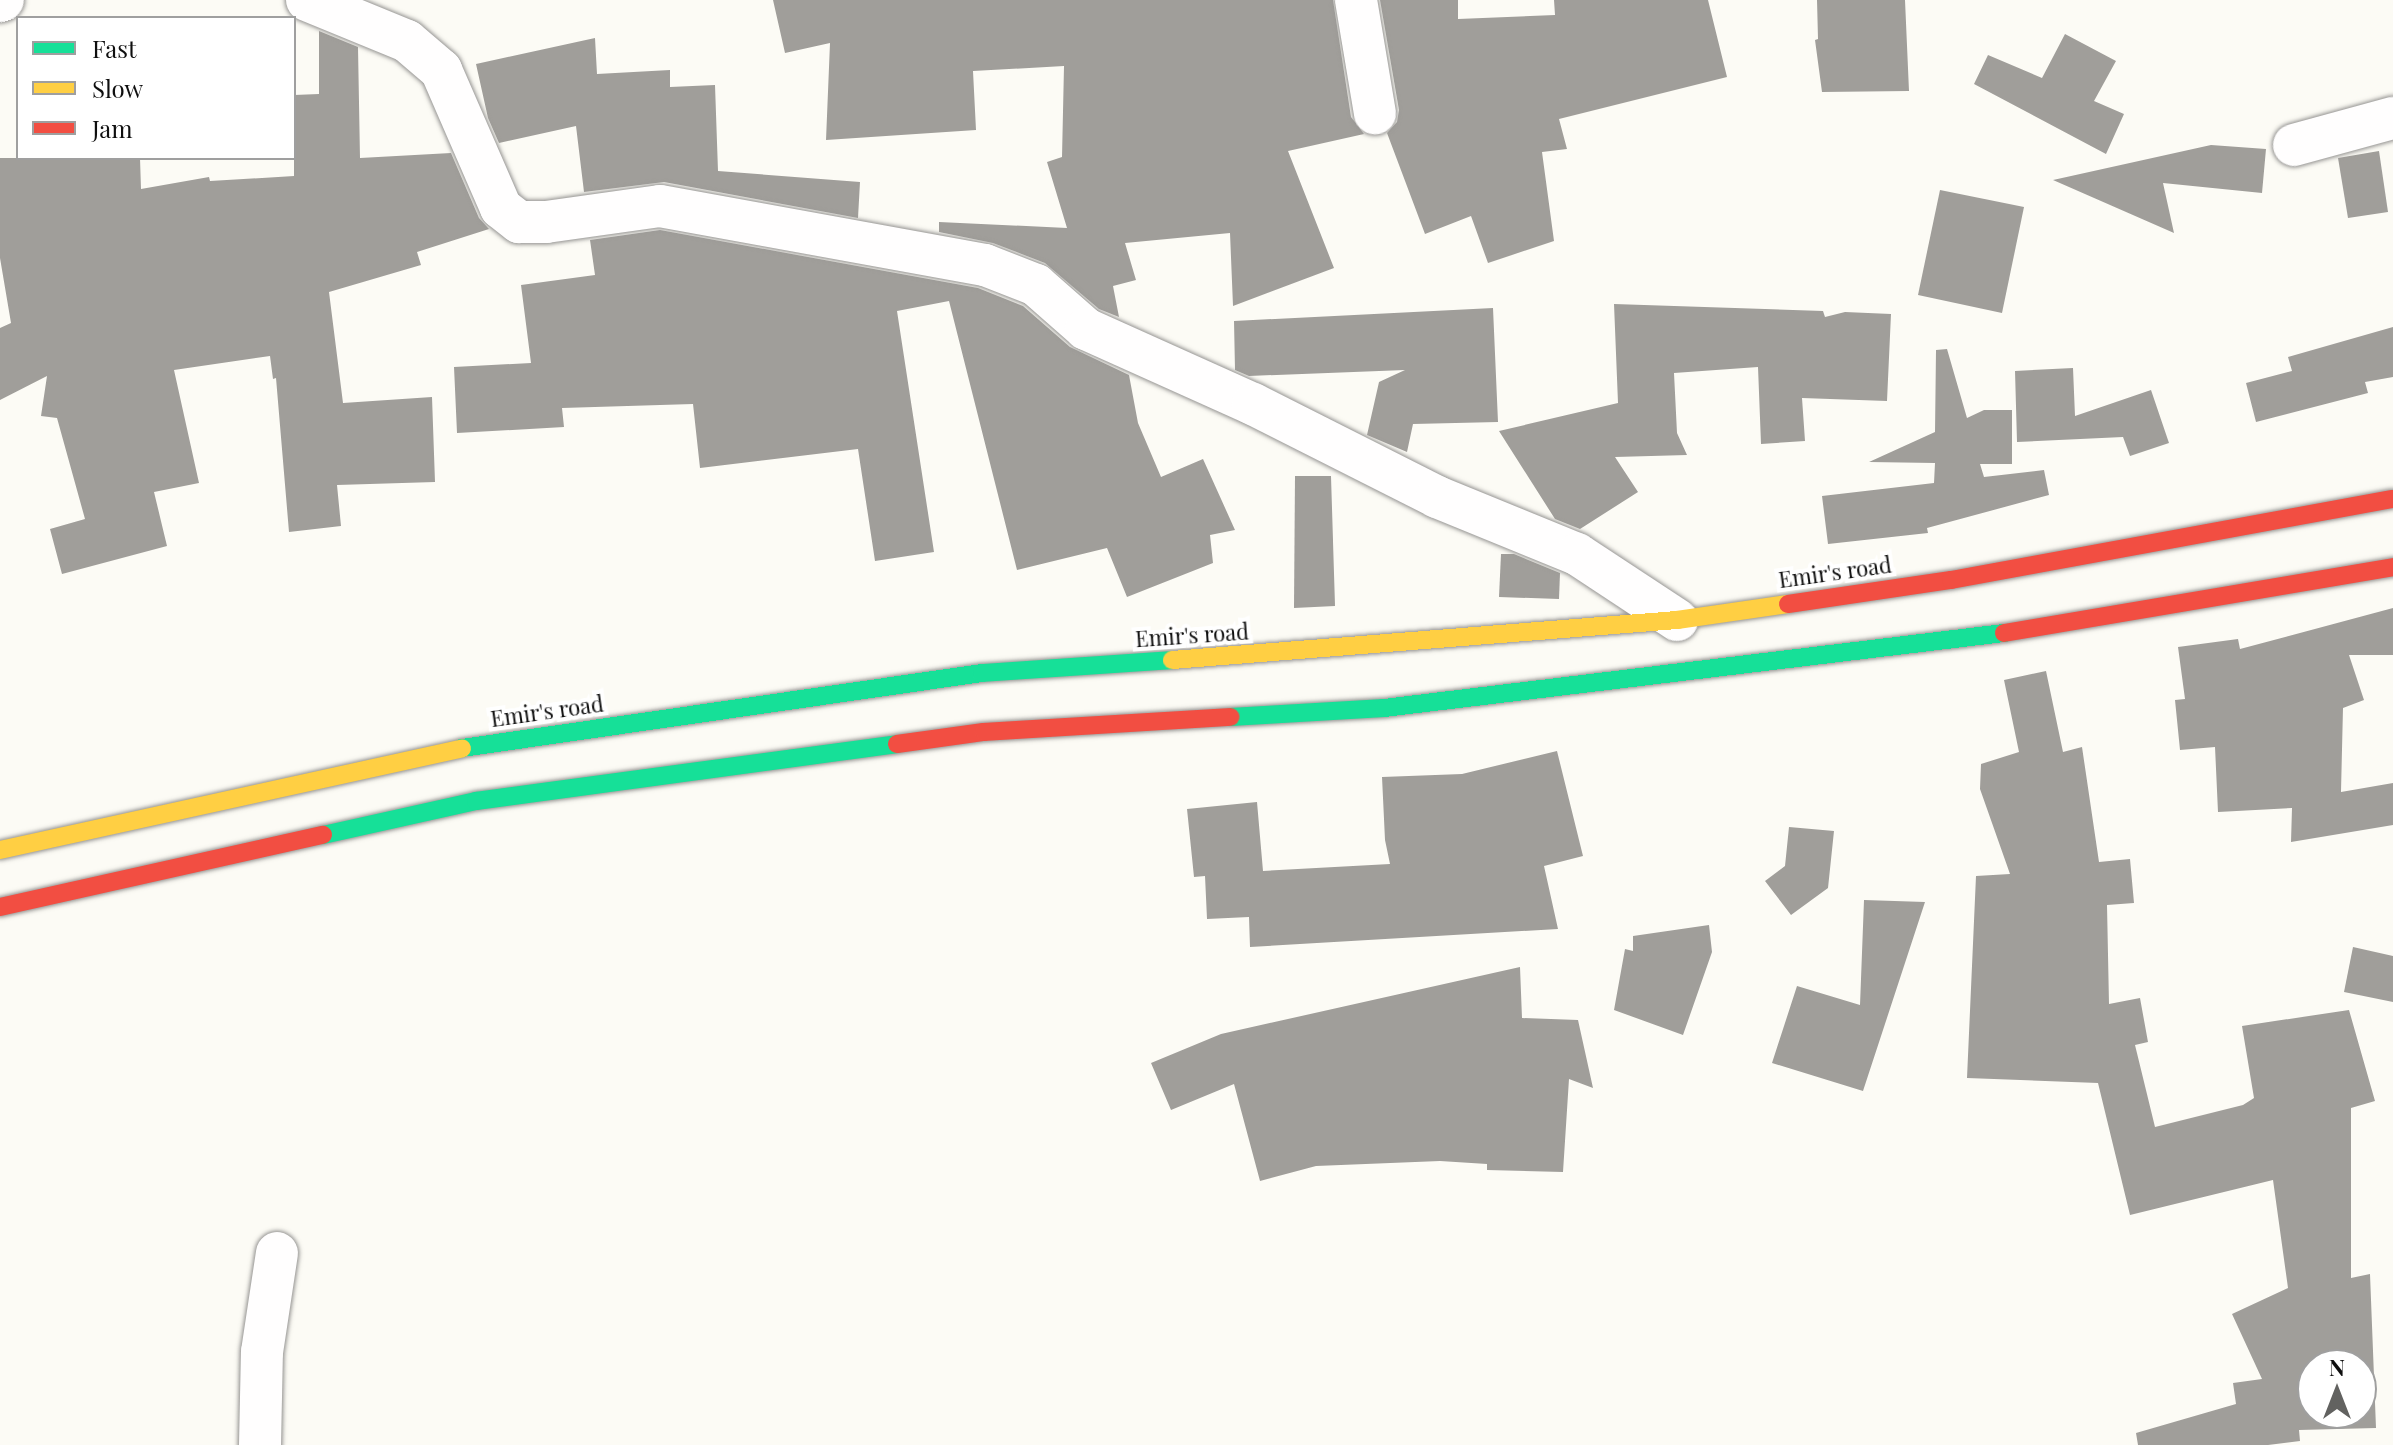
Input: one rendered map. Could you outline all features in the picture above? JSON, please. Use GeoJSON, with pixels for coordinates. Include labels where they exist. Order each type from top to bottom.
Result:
{"type":"FeatureCollection","features":[{"type":"Feature","properties":{"kind":"main road","name":"Emir's road"},"geometry":{"type":"LineString","coordinates":[[0,850],[457,749],[982,673],[1396,645],[1677,620],[1951,580],[2393,499]]}},
{"type":"Feature","properties":{"kind":"main road"},"geometry":{"type":"LineString","coordinates":[[0,907],[476,801],[984,732],[1384,708],[1962,640],[2393,567]]}},
{"type":"Feature","properties":{"kind":"street"},"geometry":{"type":"LineString","coordinates":[[307,0],[407,41],[441,70],[501,208],[519,222],[546,222],[660,206],[985,265],[1036,285],[1086,329],[1253,404],[1437,497],[1577,554],[1677,620]]}},
{"type":"Feature","properties":{"kind":"street"},"geometry":{"type":"LineString","coordinates":[[1356,0],[1375,113]]}},
{"type":"Feature","properties":{"kind":"street"},"geometry":{"type":"LineString","coordinates":[[2294,145],[2393,118]]}},
{"type":"Feature","properties":{"kind":"street"},"geometry":{"type":"LineString","coordinates":[[260,1445],[262,1352],[277,1253]]}},
{"type":"Feature","properties":{"kind":"building"},"geometry":{"type":"Polygon","coordinates":[[[773,0],[1333,0],[1351,117],[1364,134],[1288,151],[1334,268],[1233,306],[1230,233],[1125,243],[1136,280],[1113,286],[1119,317],[1099,309],[1045,263],[993,243],[939,232],[939,222],[1067,228],[1047,162],[1062,157],[1064,66],[973,71],[976,130],[826,140],[830,43],[785,53],[773,0]]]}},
{"type":"Feature","properties":{"kind":"building"},"geometry":{"type":"Polygon","coordinates":[[[1380,0],[1458,0],[1458,19],[1555,15],[1554,0],[1708,0],[1727,77],[1559,119],[1567,149],[1542,152],[1554,241],[1488,263],[1471,216],[1425,234],[1387,133],[1397,122],[1399,110],[1380,0]]]}},
{"type":"Feature","properties":{"kind":"building"},"geometry":{"type":"Polygon","coordinates":[[[1817,0],[1905,0],[1909,91],[1822,92],[1815,40],[1818,39],[1817,0]]]}},
{"type":"Feature","properties":{"kind":"building"},"geometry":{"type":"Polygon","coordinates":[[[319,31],[358,47],[360,158],[451,153],[479,218],[489,229],[417,252],[421,265],[329,292],[343,403],[432,397],[435,482],[337,485],[341,526],[289,532],[276,378],[273,379],[270,356],[174,370],[199,483],[154,492],[167,546],[62,574],[50,529],[85,519],[57,418],[41,416],[47,376],[0,400],[0,328],[11,323],[0,258],[0,158],[140,160],[141,189],[209,177],[210,181],[294,176],[296,95],[319,94],[319,31]]]}},
{"type":"Feature","properties":{"kind":"building"},"geometry":{"type":"Polygon","coordinates":[[[2065,34],[2116,61],[2094,101],[2124,114],[2106,154],[1974,84],[1988,55],[2042,78],[2065,34]]]}},
{"type":"Feature","properties":{"kind":"building"},"geometry":{"type":"Polygon","coordinates":[[[595,38],[597,74],[670,70],[670,87],[715,85],[718,171],[860,182],[858,218],[664,182],[584,192],[576,126],[499,143],[488,118],[476,64],[595,38]]]}},
{"type":"Feature","properties":{"kind":"building"},"geometry":{"type":"Polygon","coordinates":[[[2211,145],[2266,149],[2262,193],[2163,183],[2174,233],[2053,180],[2211,145]]]}},
{"type":"Feature","properties":{"kind":"building"},"geometry":{"type":"Polygon","coordinates":[[[2379,151],[2388,212],[2348,218],[2338,158],[2379,151]]]}},
{"type":"Feature","properties":{"kind":"building"},"geometry":{"type":"Polygon","coordinates":[[[1940,190],[2024,207],[2002,313],[1918,295],[1940,190]]]}},
{"type":"Feature","properties":{"kind":"building"},"geometry":{"type":"Polygon","coordinates":[[[660,230],[978,288],[1023,306],[1070,347],[1129,375],[1138,423],[1161,477],[1203,459],[1235,530],[1210,535],[1213,563],[1127,597],[1107,548],[1017,570],[949,301],[897,311],[934,552],[875,561],[858,449],[700,468],[693,404],[562,408],[564,427],[457,433],[454,367],[531,363],[521,285],[595,275],[590,240],[660,230]]]}},
{"type":"Feature","properties":{"kind":"building"},"geometry":{"type":"Polygon","coordinates":[[[1614,304],[1823,311],[1825,317],[1845,312],[1891,314],[1887,401],[1802,398],[1805,441],[1761,444],[1758,367],[1674,373],[1677,433],[1687,455],[1615,457],[1638,492],[1580,529],[1555,519],[1499,431],[1618,403],[1614,304]]]}},
{"type":"Feature","properties":{"kind":"building"},"geometry":{"type":"Polygon","coordinates":[[[1493,308],[1498,422],[1413,424],[1407,452],[1367,435],[1379,382],[1405,370],[1249,376],[1235,370],[1234,321],[1493,308]]]}},
{"type":"Feature","properties":{"kind":"building"},"geometry":{"type":"Polygon","coordinates":[[[2393,327],[2393,377],[2365,382],[2368,393],[2256,422],[2246,383],[2292,371],[2288,357],[2393,327]]]}},
{"type":"Feature","properties":{"kind":"building"},"geometry":{"type":"Polygon","coordinates":[[[1947,349],[1967,418],[1984,410],[2012,410],[2012,464],[1980,464],[1984,477],[2044,470],[2049,495],[1927,528],[1928,533],[1828,544],[1822,496],[1934,483],[1935,463],[1869,462],[1935,432],[1936,350],[1947,349]]]}},
{"type":"Feature","properties":{"kind":"building"},"geometry":{"type":"Polygon","coordinates":[[[2073,368],[2075,416],[2151,390],[2169,443],[2130,456],[2123,437],[2017,442],[2015,371],[2073,368]]]}},
{"type":"Feature","properties":{"kind":"building"},"geometry":{"type":"Polygon","coordinates":[[[1295,476],[1331,476],[1335,606],[1294,608],[1295,476]]]}},
{"type":"Feature","properties":{"kind":"building"},"geometry":{"type":"Polygon","coordinates":[[[1501,554],[1514,554],[1560,573],[1559,599],[1499,597],[1501,554]]]}},
{"type":"Feature","properties":{"kind":"building"},"geometry":{"type":"Polygon","coordinates":[[[2393,608],[2393,655],[2349,655],[2364,700],[2343,708],[2341,792],[2393,783],[2393,825],[2291,842],[2292,808],[2218,812],[2215,747],[2180,750],[2175,700],[2185,699],[2178,647],[2238,639],[2240,649],[2393,608]]]}},
{"type":"Feature","properties":{"kind":"building"},"geometry":{"type":"Polygon","coordinates":[[[2046,671],[2063,752],[2082,747],[2099,862],[2130,859],[2134,903],[2107,905],[2109,1004],[2140,998],[2148,1042],[2135,1045],[2155,1127],[2243,1105],[2254,1098],[2242,1026],[2349,1010],[2375,1101],[2351,1108],[2351,1278],[2370,1274],[2373,1349],[2297,1349],[2297,1429],[2338,1429],[2299,1430],[2300,1441],[2268,1445],[2138,1445],[2136,1433],[2236,1404],[2233,1383],[2262,1379],[2232,1314],[2288,1288],[2273,1180],[2130,1215],[2098,1083],[1967,1078],[1976,876],[2010,874],[1980,789],[1981,764],[2019,752],[2004,680],[2046,671]]]}},
{"type":"Feature","properties":{"kind":"building"},"geometry":{"type":"Polygon","coordinates":[[[1557,751],[1583,856],[1544,866],[1558,929],[1250,947],[1249,917],[1207,919],[1205,876],[1194,877],[1187,809],[1257,802],[1263,871],[1390,864],[1385,840],[1382,777],[1462,774],[1557,751]]]}},
{"type":"Feature","properties":{"kind":"building"},"geometry":{"type":"Polygon","coordinates":[[[1789,827],[1834,831],[1828,888],[1791,915],[1765,881],[1785,866],[1789,827]]]}},
{"type":"Feature","properties":{"kind":"building"},"geometry":{"type":"Polygon","coordinates":[[[1864,900],[1925,902],[1863,1091],[1772,1063],[1797,986],[1860,1005],[1864,900]]]}},
{"type":"Feature","properties":{"kind":"building"},"geometry":{"type":"Polygon","coordinates":[[[1709,925],[1712,952],[1683,1035],[1614,1010],[1625,949],[1633,951],[1633,936],[1709,925]]]}},
{"type":"Feature","properties":{"kind":"building"},"geometry":{"type":"Polygon","coordinates":[[[2353,947],[2393,956],[2393,1002],[2344,992],[2353,947]]]}},
{"type":"Feature","properties":{"kind":"building"},"geometry":{"type":"Polygon","coordinates":[[[1520,967],[1522,1018],[1578,1020],[1593,1088],[1569,1079],[1563,1172],[1487,1170],[1487,1164],[1440,1161],[1316,1166],[1260,1181],[1234,1084],[1171,1110],[1151,1063],[1221,1034],[1520,967]]]}},
{"type":"Feature","properties":{"kind":"traffic: fast"},"geometry":{"type":"LineString","coordinates":[[1231,717],[1384,708],[2004,633]]}},
{"type":"Feature","properties":{"kind":"traffic: fast"},"geometry":{"type":"LineString","coordinates":[[462,748],[982,673],[1172,660]]}},
{"type":"Feature","properties":{"kind":"traffic: fast"},"geometry":{"type":"LineString","coordinates":[[323,835],[476,801],[897,744]]}},
{"type":"Feature","properties":{"kind":"traffic: slow"},"geometry":{"type":"LineString","coordinates":[[1172,660],[1677,620],[1788,604]]}},
{"type":"Feature","properties":{"kind":"traffic: slow"},"geometry":{"type":"LineString","coordinates":[[0,850],[462,748]]}},
{"type":"Feature","properties":{"kind":"traffic: jam"},"geometry":{"type":"LineString","coordinates":[[1788,604],[1951,580],[2393,499]]}},
{"type":"Feature","properties":{"kind":"traffic: jam"},"geometry":{"type":"LineString","coordinates":[[2004,633],[2393,567]]}},
{"type":"Feature","properties":{"kind":"traffic: jam"},"geometry":{"type":"LineString","coordinates":[[897,744],[984,732],[1231,717]]}},
{"type":"Feature","properties":{"kind":"traffic: jam"},"geometry":{"type":"LineString","coordinates":[[0,907],[323,835]]}}]}
